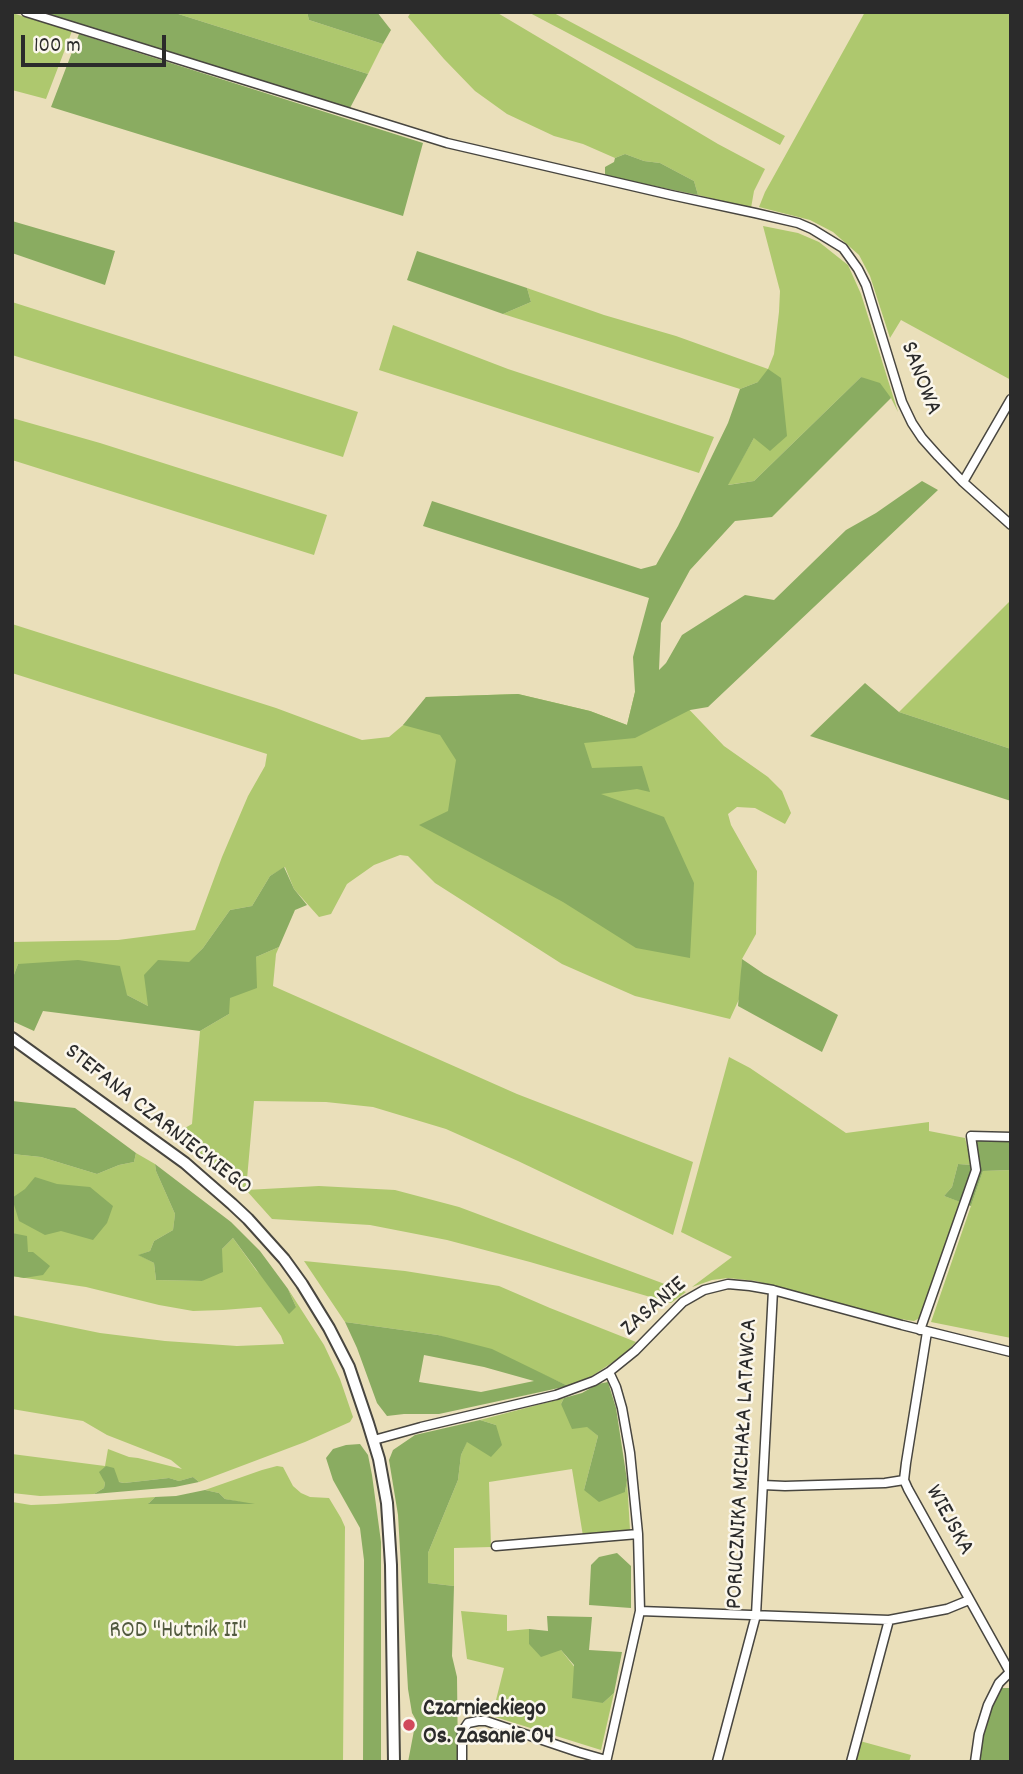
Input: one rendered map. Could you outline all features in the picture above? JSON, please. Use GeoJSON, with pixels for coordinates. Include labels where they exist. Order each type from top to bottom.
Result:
{"type":"FeatureCollection","features":[{"type":"Feature","properties":{"kind":"street","name":"SANOWA"},"geometry":{"type":"LineString","coordinates":[[26,12],[452,145],[798,223],[812,229],[843,248],[866,285],[898,391],[922,438],[963,482],[1011,525]]}},
{"type":"Feature","properties":{"kind":"street"},"geometry":{"type":"LineString","coordinates":[[963,482],[1011,399]]}},
{"type":"Feature","properties":{"kind":"street","name":"STEFANA CZARNIECKIEGO"},"geometry":{"type":"LineString","coordinates":[[12,1038],[185,1163],[232,1204],[267,1238],[302,1284],[329,1328],[349,1367],[374,1440],[383,1477],[390,1534],[394,1762]]}},
{"type":"Feature","properties":{"kind":"street","name":"WIEJSKA"},"geometry":{"type":"LineString","coordinates":[[1010,1673],[905,1480],[924,1331],[976,1170],[971,1136],[1011,1137]]}},
{"type":"Feature","properties":{"kind":"street","name":"ZASANIE"},"geometry":{"type":"LineString","coordinates":[[374,1440],[556,1395],[594,1381],[635,1351],[671,1312],[693,1295],[728,1284],[773,1290],[1011,1352]]}},
{"type":"Feature","properties":{"kind":"street","name":"PORUCZNIKA MICHAŁA LATAWCA"},"geometry":{"type":"LineString","coordinates":[[717,1762],[756,1615],[773,1290]]}},
{"type":"Feature","properties":{"kind":"street"},"geometry":{"type":"LineString","coordinates":[[461,1762],[462,1732],[468,1723],[478,1721],[486,1721],[606,1761],[640,1611],[638,1534],[633,1481],[626,1430],[616,1387],[609,1372]]}},
{"type":"Feature","properties":{"kind":"street"},"geometry":{"type":"LineString","coordinates":[[763,1485],[885,1483],[905,1480]]}},
{"type":"Feature","properties":{"kind":"street"},"geometry":{"type":"LineString","coordinates":[[496,1546],[638,1534]]}},
{"type":"Feature","properties":{"kind":"street"},"geometry":{"type":"LineString","coordinates":[[640,1611],[889,1620],[947,1609],[969,1600]]}},
{"type":"Feature","properties":{"kind":"street"},"geometry":{"type":"LineString","coordinates":[[851,1762],[889,1620]]}},
{"type":"Feature","properties":{"kind":"street"},"geometry":{"type":"LineString","coordinates":[[975,1762],[979,1734],[988,1704],[999,1683],[1010,1673]]}},
{"type":"Feature","properties":{"kind":"green space"},"geometry":{"type":"Polygon","coordinates":[[[42,12],[172,12],[368,74],[350,108],[42,12]]]}},
{"type":"Feature","properties":{"kind":"green space"},"geometry":{"type":"Polygon","coordinates":[[[172,12],[307,12],[309,20],[383,44],[368,74],[172,12]]]}},
{"type":"Feature","properties":{"kind":"green space"},"geometry":{"type":"Polygon","coordinates":[[[307,12],[377,12],[391,30],[383,44],[309,20],[307,12]]]}},
{"type":"Feature","properties":{"kind":"green space"},"geometry":{"type":"Polygon","coordinates":[[[411,12],[496,12],[765,169],[754,191],[751,208],[698,195],[694,181],[660,163],[625,154],[615,158],[583,144],[554,136],[507,114],[475,91],[444,59],[408,17],[411,12]]]}},
{"type":"Feature","properties":{"kind":"green space"},"geometry":{"type":"Polygon","coordinates":[[[528,12],[552,12],[785,136],[780,145],[528,12]]]}},
{"type":"Feature","properties":{"kind":"green space"},"geometry":{"type":"Polygon","coordinates":[[[865,12],[1011,12],[1011,380],[901,320],[890,338],[870,276],[859,255],[833,232],[810,220],[759,207],[865,12]]]}},
{"type":"Feature","properties":{"kind":"green space"},"geometry":{"type":"Polygon","coordinates":[[[12,13],[72,31],[46,99],[12,90],[12,13]]]}},
{"type":"Feature","properties":{"kind":"green space"},"geometry":{"type":"Polygon","coordinates":[[[79,34],[423,143],[403,216],[51,107],[79,34]]]}},
{"type":"Feature","properties":{"kind":"green space"},"geometry":{"type":"Polygon","coordinates":[[[625,154],[660,163],[694,181],[698,195],[605,176],[605,167],[625,154]]]}},
{"type":"Feature","properties":{"kind":"green space"},"geometry":{"type":"Polygon","coordinates":[[[12,221],[115,251],[105,285],[12,253],[12,221]]]}},
{"type":"Feature","properties":{"kind":"green space"},"geometry":{"type":"Polygon","coordinates":[[[763,226],[798,233],[819,242],[848,265],[861,294],[898,412],[891,398],[861,377],[754,481],[727,485],[754,438],[758,382],[740,389],[503,314],[531,302],[527,288],[768,369],[774,354],[780,291],[763,226]]]}},
{"type":"Feature","properties":{"kind":"green space"},"geometry":{"type":"Polygon","coordinates":[[[417,251],[527,288],[531,302],[503,314],[407,280],[417,251]]]}},
{"type":"Feature","properties":{"kind":"green space"},"geometry":{"type":"Polygon","coordinates":[[[12,302],[358,412],[343,457],[12,355],[12,302]]]}},
{"type":"Feature","properties":{"kind":"green space"},"geometry":{"type":"Polygon","coordinates":[[[393,325],[508,369],[714,437],[699,473],[379,370],[393,325]]]}},
{"type":"Feature","properties":{"kind":"green space"},"geometry":{"type":"Polygon","coordinates":[[[768,369],[781,378],[787,436],[770,451],[754,438],[728,485],[754,481],[861,377],[880,383],[891,398],[772,517],[735,521],[690,570],[661,623],[659,670],[682,635],[745,595],[774,600],[846,530],[922,481],[938,490],[708,707],[690,710],[635,738],[584,743],[592,768],[642,766],[650,792],[637,789],[601,794],[664,817],[694,883],[690,958],[636,948],[563,902],[419,825],[448,811],[456,760],[440,735],[403,725],[426,697],[518,694],[590,711],[627,725],[635,692],[633,657],[649,598],[423,526],[432,501],[641,569],[656,565],[728,423],[740,389],[758,382],[768,369]]]}},
{"type":"Feature","properties":{"kind":"green space"},"geometry":{"type":"Polygon","coordinates":[[[12,418],[327,515],[314,555],[12,460],[12,418]]]}},
{"type":"Feature","properties":{"kind":"green space"},"geometry":{"type":"Polygon","coordinates":[[[1009,602],[1011,749],[899,712],[1009,602]]]}},
{"type":"Feature","properties":{"kind":"green space"},"geometry":{"type":"Polygon","coordinates":[[[12,624],[276,708],[362,740],[389,737],[415,715],[426,697],[518,694],[590,711],[627,725],[635,692],[682,702],[724,746],[768,777],[782,791],[791,813],[785,824],[755,808],[737,807],[728,814],[731,825],[757,871],[756,934],[742,959],[740,997],[730,1019],[635,996],[562,964],[435,883],[408,856],[400,855],[374,865],[347,884],[331,914],[319,917],[294,889],[285,867],[270,876],[252,906],[230,910],[203,948],[148,1006],[127,995],[18,964],[12,980],[12,942],[118,940],[195,930],[248,796],[265,766],[267,754],[12,673],[12,624]]]}},
{"type":"Feature","properties":{"kind":"green space"},"geometry":{"type":"Polygon","coordinates":[[[865,683],[899,712],[1011,749],[1011,801],[810,736],[865,683]]]}},
{"type":"Feature","properties":{"kind":"green space"},"geometry":{"type":"Polygon","coordinates":[[[284,867],[294,889],[307,905],[295,910],[279,947],[256,957],[257,988],[230,998],[229,1014],[200,1031],[43,1011],[34,1031],[12,1021],[12,980],[18,964],[78,960],[120,966],[127,995],[148,1006],[144,975],[158,960],[189,962],[203,948],[230,910],[252,906],[270,876],[284,867]]]}},
{"type":"Feature","properties":{"kind":"green space"},"geometry":{"type":"Polygon","coordinates":[[[279,947],[273,986],[517,1094],[693,1162],[673,1235],[446,1129],[373,1107],[326,1102],[254,1101],[246,1190],[174,1134],[192,1124],[200,1031],[229,1014],[229,998],[256,957],[279,947]]]}},
{"type":"Feature","properties":{"kind":"green space"},"geometry":{"type":"Polygon","coordinates":[[[742,959],[838,1015],[822,1052],[738,1006],[742,959]]]}},
{"type":"Feature","properties":{"kind":"green space"},"geometry":{"type":"Polygon","coordinates":[[[729,1057],[750,1068],[846,1133],[929,1122],[929,1131],[965,1138],[972,1165],[958,1164],[952,1187],[944,1196],[961,1202],[922,1317],[914,1321],[886,1317],[756,1281],[728,1278],[692,1287],[732,1257],[681,1232],[729,1057]]]}},
{"type":"Feature","properties":{"kind":"green space"},"geometry":{"type":"Polygon","coordinates":[[[12,1101],[75,1108],[136,1153],[134,1162],[97,1174],[41,1157],[12,1154],[12,1101]]]}},
{"type":"Feature","properties":{"kind":"green space"},"geometry":{"type":"Polygon","coordinates":[[[975,1141],[1011,1141],[1011,1170],[983,1171],[971,1206],[944,1196],[952,1187],[958,1164],[972,1165],[975,1141]]]}},
{"type":"Feature","properties":{"kind":"green space"},"geometry":{"type":"Polygon","coordinates":[[[136,1153],[155,1164],[175,1214],[173,1230],[154,1241],[150,1251],[139,1255],[154,1263],[156,1280],[202,1281],[222,1249],[233,1238],[256,1270],[296,1307],[288,1289],[324,1345],[340,1379],[353,1417],[350,1422],[305,1442],[199,1482],[193,1477],[179,1481],[169,1478],[124,1483],[103,1478],[104,1488],[94,1494],[40,1496],[12,1493],[12,1454],[105,1466],[108,1449],[129,1457],[182,1469],[171,1460],[107,1435],[83,1421],[12,1409],[12,1315],[100,1333],[165,1341],[237,1346],[284,1344],[261,1307],[193,1311],[86,1287],[12,1276],[12,1154],[41,1157],[97,1174],[134,1162],[136,1153]]]}},
{"type":"Feature","properties":{"kind":"green space"},"geometry":{"type":"Polygon","coordinates":[[[155,1164],[231,1222],[260,1251],[288,1289],[296,1307],[289,1314],[233,1238],[222,1249],[223,1272],[202,1281],[156,1280],[154,1263],[138,1255],[150,1251],[154,1241],[173,1230],[175,1214],[155,1164]]]}},
{"type":"Feature","properties":{"kind":"green space"},"geometry":{"type":"Polygon","coordinates":[[[1011,1170],[1011,1338],[931,1322],[983,1171],[1011,1170]]]}},
{"type":"Feature","properties":{"kind":"green space"},"geometry":{"type":"Polygon","coordinates":[[[35,1177],[57,1184],[90,1187],[113,1206],[107,1223],[93,1240],[61,1231],[45,1235],[19,1221],[12,1198],[25,1189],[35,1177]]]}},
{"type":"Feature","properties":{"kind":"green space"},"geometry":{"type":"Polygon","coordinates":[[[319,1186],[395,1190],[459,1207],[686,1292],[671,1303],[447,1240],[370,1225],[272,1219],[246,1190],[319,1186]]]}},
{"type":"Feature","properties":{"kind":"green space"},"geometry":{"type":"Polygon","coordinates":[[[12,1233],[27,1236],[28,1252],[33,1252],[50,1266],[43,1275],[24,1278],[12,1276],[12,1233]]]}},
{"type":"Feature","properties":{"kind":"green space"},"geometry":{"type":"Polygon","coordinates":[[[304,1261],[405,1271],[499,1286],[636,1342],[622,1356],[592,1376],[568,1386],[522,1365],[438,1335],[345,1322],[304,1261]]]}},
{"type":"Feature","properties":{"kind":"green space"},"geometry":{"type":"Polygon","coordinates":[[[345,1322],[438,1335],[492,1349],[568,1386],[439,1414],[387,1416],[377,1403],[345,1322]],[[424,1355],[419,1382],[481,1392],[534,1381],[484,1367],[424,1355]]]}},
{"type":"Feature","properties":{"kind":"green space"},"geometry":{"type":"Polygon","coordinates":[[[608,1382],[616,1408],[627,1480],[625,1492],[599,1502],[584,1490],[598,1436],[587,1427],[572,1429],[561,1404],[564,1398],[608,1382]]]}},
{"type":"Feature","properties":{"kind":"green space"},"geometry":{"type":"Polygon","coordinates":[[[564,1398],[561,1404],[598,1436],[584,1490],[625,1492],[627,1480],[630,1530],[583,1536],[572,1469],[489,1482],[491,1547],[454,1548],[454,1586],[428,1583],[428,1553],[458,1480],[461,1455],[467,1441],[496,1425],[480,1420],[564,1398]]]}},
{"type":"Feature","properties":{"kind":"green space"},"geometry":{"type":"Polygon","coordinates":[[[480,1420],[496,1425],[502,1445],[491,1457],[467,1442],[461,1455],[458,1480],[428,1553],[428,1583],[454,1586],[452,1656],[457,1677],[458,1762],[408,1762],[416,1720],[412,1713],[408,1689],[398,1515],[389,1460],[393,1450],[415,1435],[480,1420]]]}},
{"type":"Feature","properties":{"kind":"green space"},"geometry":{"type":"Polygon","coordinates":[[[360,1444],[368,1455],[381,1542],[381,1762],[363,1762],[364,1560],[360,1528],[333,1480],[326,1458],[333,1449],[360,1444]]]}},
{"type":"Feature","properties":{"kind":"green space"},"geometry":{"type":"Polygon","coordinates":[[[106,1466],[114,1468],[119,1482],[124,1483],[169,1478],[179,1481],[193,1477],[199,1482],[175,1487],[94,1494],[104,1488],[105,1483],[99,1472],[106,1466]]]}},
{"type":"Feature","properties":{"kind":"green space","name":"ROD \"Hutnik II\""},"geometry":{"type":"Polygon","coordinates":[[[277,1466],[283,1467],[293,1486],[301,1493],[310,1497],[329,1498],[345,1527],[343,1762],[12,1762],[12,1502],[31,1505],[155,1497],[149,1503],[244,1503],[225,1499],[219,1493],[205,1490],[277,1466]]]}},
{"type":"Feature","properties":{"kind":"green space"},"geometry":{"type":"Polygon","coordinates":[[[205,1490],[219,1493],[225,1499],[255,1504],[148,1504],[155,1497],[205,1490]]]}},
{"type":"Feature","properties":{"kind":"green space"},"geometry":{"type":"Polygon","coordinates":[[[617,1553],[631,1566],[631,1608],[589,1605],[591,1565],[599,1557],[617,1553]]]}},
{"type":"Feature","properties":{"kind":"green space"},"geometry":{"type":"Polygon","coordinates":[[[461,1611],[507,1615],[507,1631],[529,1629],[529,1644],[561,1650],[603,1703],[614,1693],[601,1750],[492,1716],[504,1668],[467,1659],[461,1611]]]}},
{"type":"Feature","properties":{"kind":"green space"},"geometry":{"type":"Polygon","coordinates":[[[547,1616],[592,1617],[589,1650],[622,1652],[614,1693],[603,1703],[572,1698],[574,1665],[561,1650],[541,1657],[529,1644],[529,1629],[548,1631],[547,1616]]]}},
{"type":"Feature","properties":{"kind":"green space"},"geometry":{"type":"Polygon","coordinates":[[[1001,1688],[1011,1688],[1011,1762],[978,1762],[986,1721],[1001,1688]]]}},
{"type":"Feature","properties":{"kind":"green space"},"geometry":{"type":"Polygon","coordinates":[[[860,1741],[911,1755],[909,1762],[854,1762],[860,1741]]]}},
{"type":"Feature","properties":{"kind":"place","name":"Czarnieckiego Os. Zasanie 04"},"geometry":{"type":"Point","coordinates":[409,1725]}}]}
